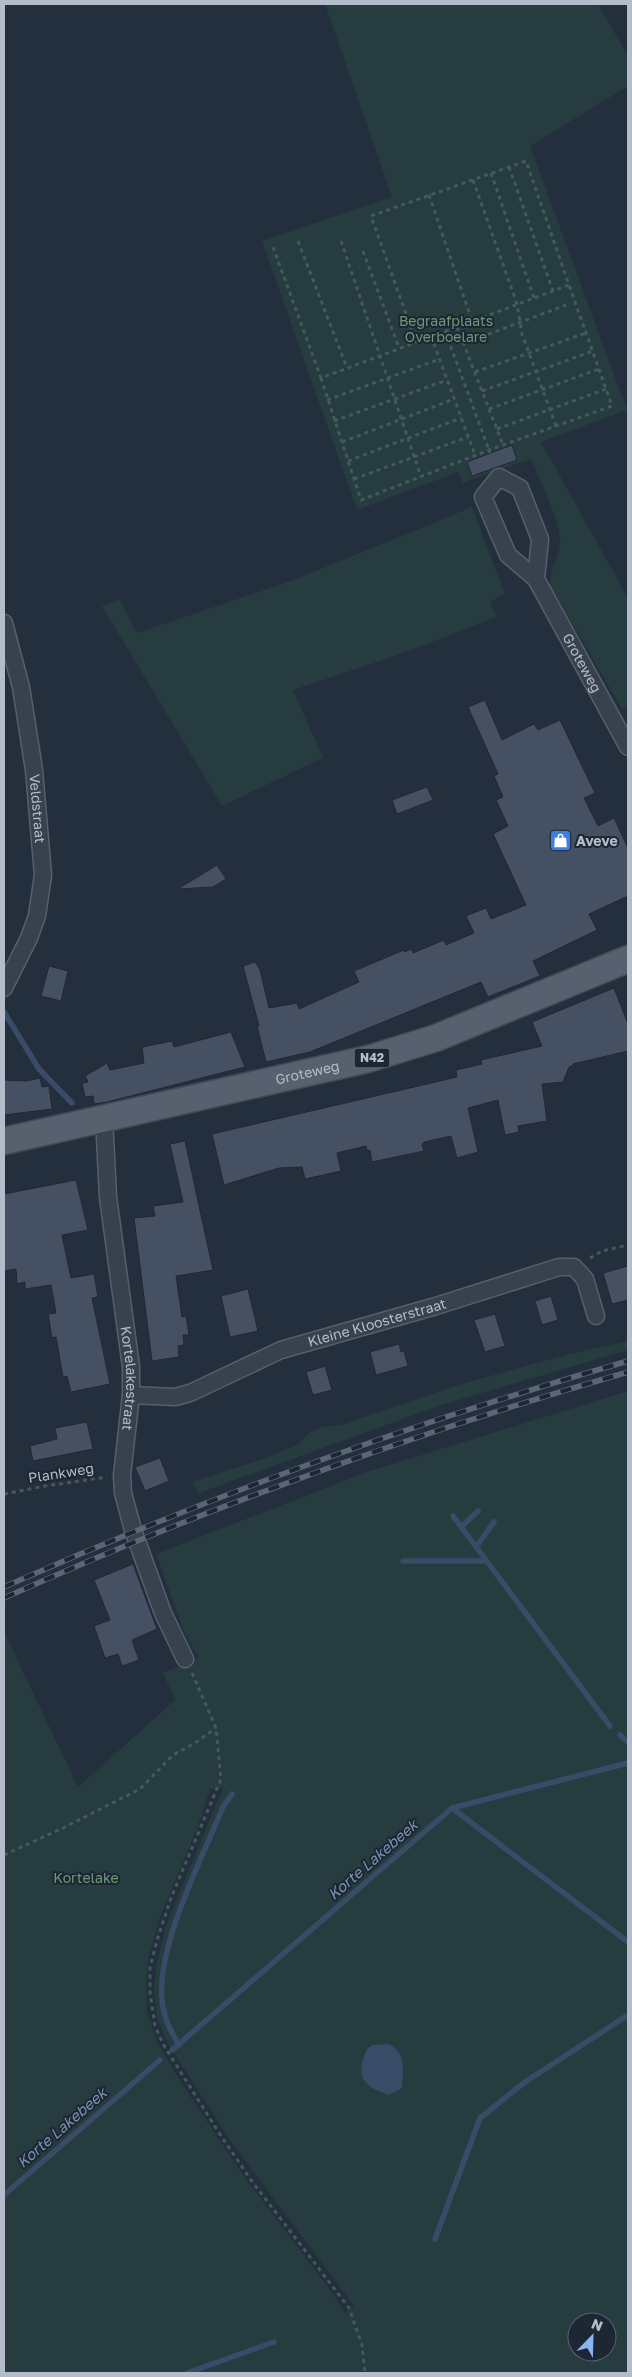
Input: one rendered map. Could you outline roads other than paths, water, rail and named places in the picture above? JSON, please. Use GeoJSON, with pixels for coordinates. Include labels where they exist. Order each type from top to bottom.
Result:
{"type":"FeatureCollection","features":[{"type":"Feature","properties":{"kind":"main road","name":"Groteweg"},"geometry":{"type":"LineString","coordinates":[[4,1141],[368,1059],[436,1038],[628,959]]}},
{"type":"Feature","properties":{"kind":"street","name":"Groteweg"},"geometry":{"type":"LineString","coordinates":[[536,579],[540,539],[520,488],[499,477],[483,496],[508,555],[536,579],[628,746]]}},
{"type":"Feature","properties":{"kind":"street","name":"Veldstraat"},"geometry":{"type":"LineString","coordinates":[[4,623],[21,687],[34,770],[43,874],[37,916],[29,938],[4,988]]}},
{"type":"Feature","properties":{"kind":"street","name":"Kortelakestraat"},"geometry":{"type":"LineString","coordinates":[[104,1118],[108,1197],[131,1367],[131,1395],[122,1475],[124,1493],[133,1530],[163,1613],[185,1658]]}},
{"type":"Feature","properties":{"kind":"street","name":"Kleine Kloosterstraat"},"geometry":{"type":"LineString","coordinates":[[131,1395],[175,1397],[190,1393],[281,1350],[436,1306],[559,1267],[574,1267],[585,1279],[596,1316]]}},
{"type":"Feature","properties":{"kind":"water"},"geometry":{"type":"Polygon","coordinates":[[[389,2044],[399,2053],[403,2069],[402,2088],[389,2095],[367,2084],[363,2079],[362,2067],[367,2049],[372,2045],[389,2044]]]}},
{"type":"Feature","properties":{"kind":"waterway"},"geometry":{"type":"LineString","coordinates":[[4,1012],[39,1069],[72,1103]]}},
{"type":"Feature","properties":{"kind":"waterway"},"geometry":{"type":"LineString","coordinates":[[461,1527],[478,1511]]}},
{"type":"Feature","properties":{"kind":"waterway"},"geometry":{"type":"LineString","coordinates":[[453,1516],[610,1726]]}},
{"type":"Feature","properties":{"kind":"waterway"},"geometry":{"type":"LineString","coordinates":[[476,1547],[494,1522]]}},
{"type":"Feature","properties":{"kind":"waterway"},"geometry":{"type":"LineString","coordinates":[[403,1561],[486,1561]]}},
{"type":"Feature","properties":{"kind":"waterway"},"geometry":{"type":"LineString","coordinates":[[620,1735],[628,1742]]}},
{"type":"Feature","properties":{"kind":"waterway","name":"Korte Lakebeek"},"geometry":{"type":"LineString","coordinates":[[172,2050],[452,1808],[628,1763]]}},
{"type":"Feature","properties":{"kind":"waterway"},"geometry":{"type":"LineString","coordinates":[[179,2045],[168,2023],[162,1999],[162,1977],[166,1953],[193,1876],[223,1807],[232,1794]]}},
{"type":"Feature","properties":{"kind":"waterway"},"geometry":{"type":"LineString","coordinates":[[452,1808],[628,1942]]}},
{"type":"Feature","properties":{"kind":"waterway"},"geometry":{"type":"LineString","coordinates":[[435,2239],[480,2118],[525,2082],[628,2015]]}},
{"type":"Feature","properties":{"kind":"waterway","name":"Korte Lakebeek"},"geometry":{"type":"LineString","coordinates":[[4,2195],[160,2060]]}},
{"type":"Feature","properties":{"kind":"waterway"},"geometry":{"type":"LineString","coordinates":[[187,2373],[274,2342]]}},
{"type":"Feature","properties":{"kind":"railway"},"geometry":{"type":"LineString","coordinates":[[4,1587],[157,1522],[312,1463],[469,1409],[628,1361]]}},
{"type":"Feature","properties":{"kind":"railway"},"geometry":{"type":"LineString","coordinates":[[4,1598],[157,1533],[312,1474],[469,1420],[628,1372]]}},
{"type":"Feature","properties":{"kind":"place","name":"Aveve"},"geometry":{"type":"Point","coordinates":[560,841]}},
{"type":"Feature","properties":{"kind":"park label","name":"Begraafplaats Overboelare"},"geometry":{"type":"Point","coordinates":[446,330]}},
{"type":"Feature","properties":{"kind":"park label","name":"Kortelake"},"geometry":{"type":"Point","coordinates":[86,1878]}}]}
